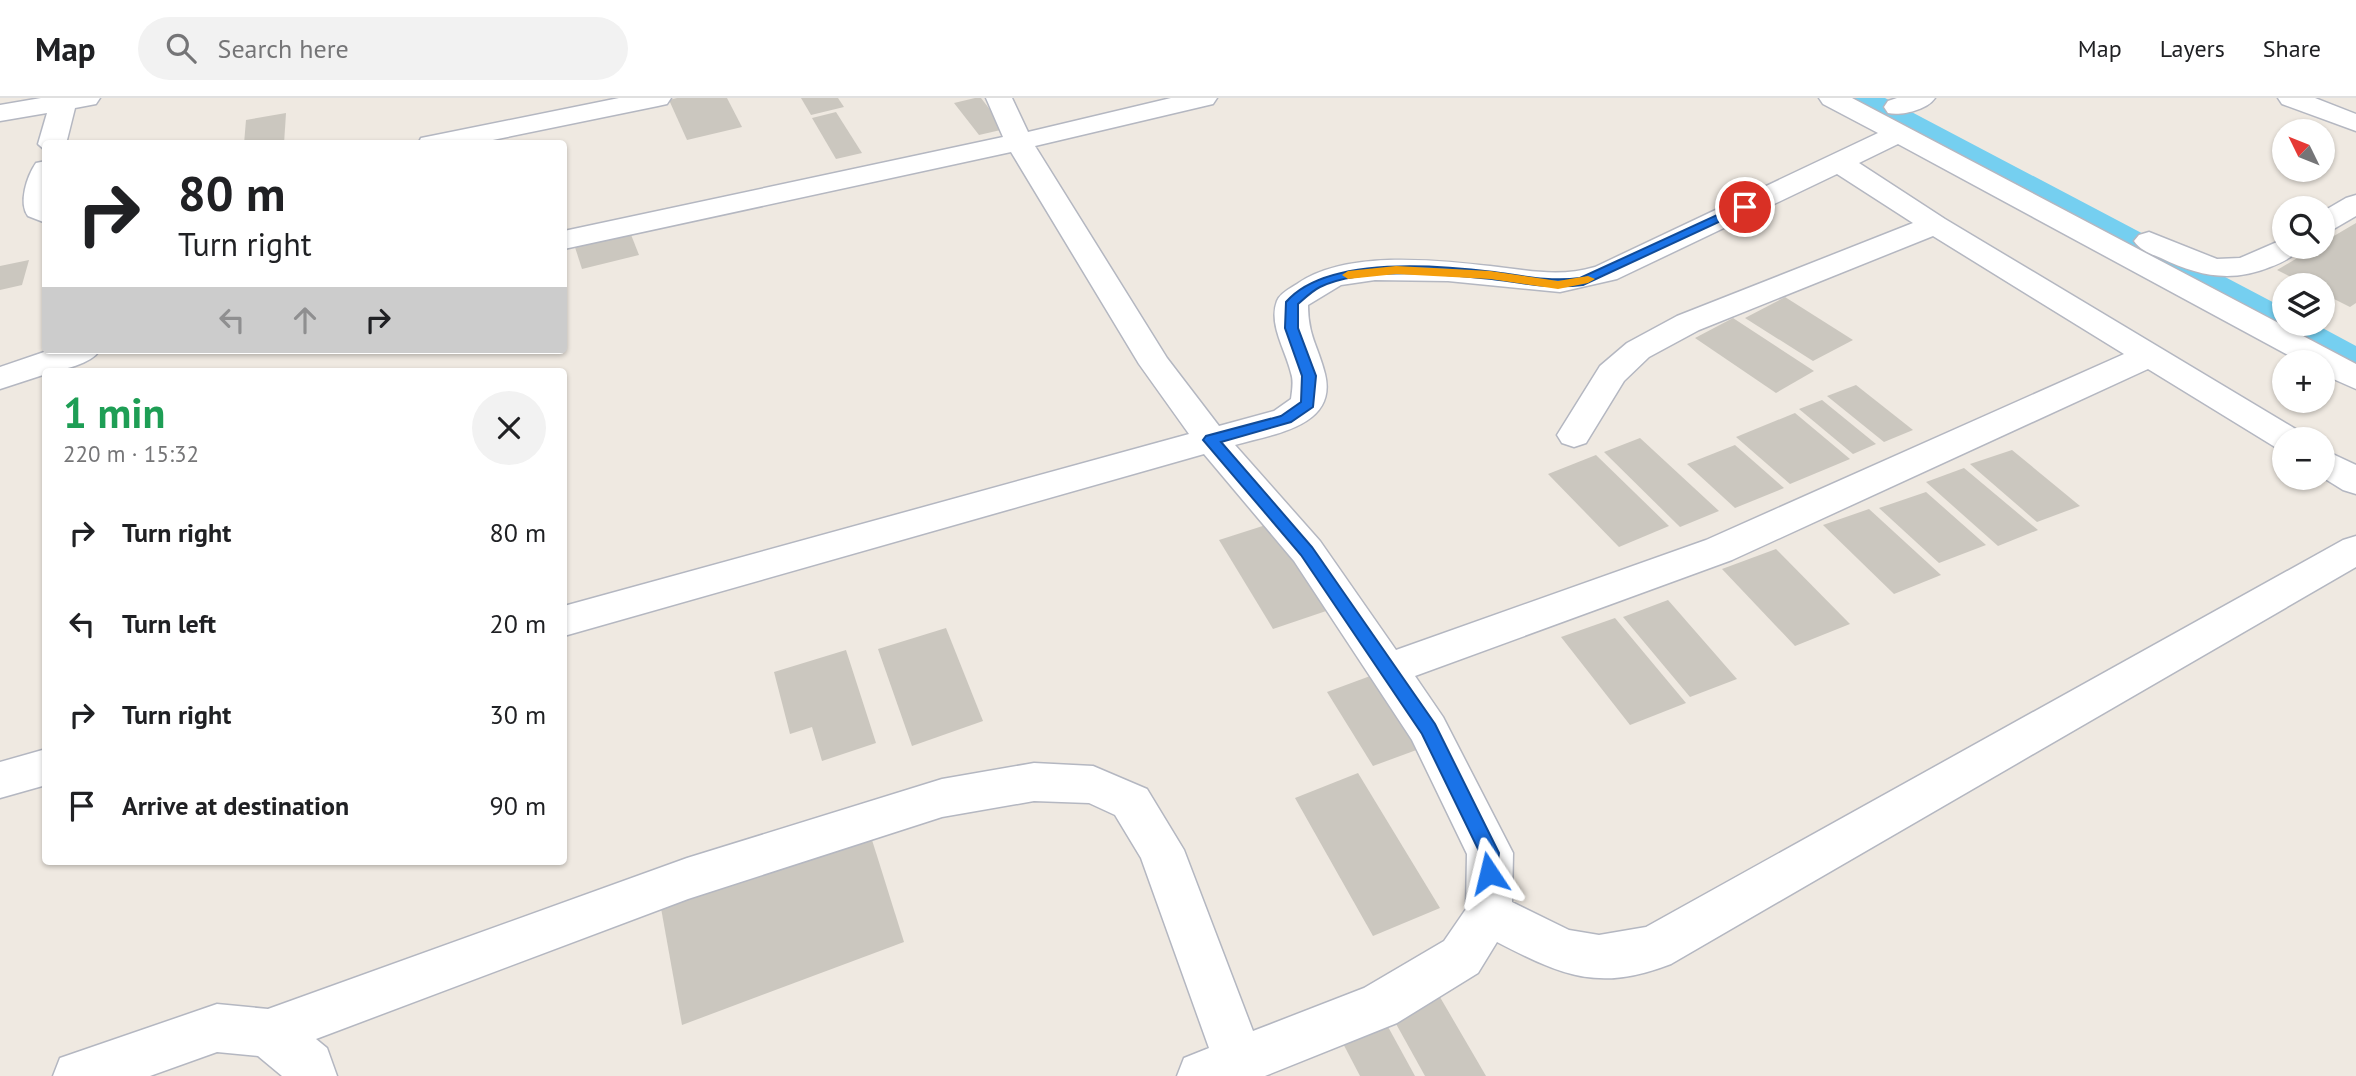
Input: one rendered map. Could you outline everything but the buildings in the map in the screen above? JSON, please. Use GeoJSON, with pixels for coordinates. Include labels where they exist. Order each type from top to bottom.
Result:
{"type":"FeatureCollection","features":[{"type":"Feature","properties":{"kind":"street"},"geometry":{"type":"LineString","coordinates":[[451,140],[658,98]]}},
{"type":"Feature","properties":{"kind":"street"},"geometry":{"type":"LineString","coordinates":[[78,1076],[217,1028],[268,1033],[687,879],[942,798],[1034,782],[1093,785],[1131,802],[1161,850],[1220,1069],[1380,1006],[1461,957],[1489,914],[1490,853],[1428,729],[1307,551],[1211,440],[1155,365],[1019,142],[999,98]]}},
{"type":"Feature","properties":{"kind":"street"},"geometry":{"type":"LineString","coordinates":[[567,239],[1019,142],[1204,98]]}},
{"type":"Feature","properties":{"kind":"street"},"geometry":{"type":"LineString","coordinates":[[1832,98],[1899,109],[2113,223],[2214,269],[2237,270],[2272,255]]}},
{"type":"Feature","properties":{"kind":"street"},"geometry":{"type":"LineString","coordinates":[[2291,98],[2356,123]]}},
{"type":"Feature","properties":{"kind":"street"},"geometry":{"type":"LineString","coordinates":[[0,113],[75,100]]}},
{"type":"Feature","properties":{"kind":"street"},"geometry":{"type":"LineString","coordinates":[[54,140],[75,100]]}},
{"type":"Feature","properties":{"kind":"street"},"geometry":{"type":"LineString","coordinates":[[567,620],[1286,419],[1308,404],[1309,376],[1292,328],[1292,302],[1315,285],[1352,274],[1396,270],[1490,275],[1558,285],[1583,281],[1838,162],[1899,109]]}},
{"type":"Feature","properties":{"kind":"street"},"geometry":{"type":"LineString","coordinates":[[1899,109],[2356,378]]}},
{"type":"Feature","properties":{"kind":"street"},"geometry":{"type":"LineString","coordinates":[[1838,162],[1935,225],[2272,430]]}},
{"type":"Feature","properties":{"kind":"street"},"geometry":{"type":"LineString","coordinates":[[42,184],[37,203],[38,210],[42,212]]}},
{"type":"Feature","properties":{"kind":"street"},"geometry":{"type":"LineString","coordinates":[[2335,217],[2356,204]]}},
{"type":"Feature","properties":{"kind":"street"},"geometry":{"type":"LineString","coordinates":[[1574,435],[1612,374],[1638,349],[1688,323],[1935,225]]}},
{"type":"Feature","properties":{"kind":"street"},"geometry":{"type":"LineString","coordinates":[[0,378],[72,354]]}},
{"type":"Feature","properties":{"kind":"street"},"geometry":{"type":"LineString","coordinates":[[1387,670],[1719,550],[2151,355]]}},
{"type":"Feature","properties":{"kind":"street"},"geometry":{"type":"LineString","coordinates":[[2335,469],[2356,481]]}},
{"type":"Feature","properties":{"kind":"street"},"geometry":{"type":"LineString","coordinates":[[1489,914],[1563,951],[1599,958],[1654,948],[2356,550]]}},
{"type":"Feature","properties":{"kind":"street"},"geometry":{"type":"LineString","coordinates":[[0,780],[42,768]]}},
{"type":"Feature","properties":{"kind":"street"},"geometry":{"type":"LineString","coordinates":[[268,1033],[309,1066],[312,1076]]}},
{"type":"Feature","properties":{"kind":"waterway"},"geometry":{"type":"LineString","coordinates":[[1858,98],[2356,364]]}},
{"type":"Feature","properties":{"kind":"slow traffic"},"geometry":{"type":"LineString","coordinates":[[1348,275],[1396,270],[1490,275],[1558,285],[1588,279]]}},
{"type":"Feature","properties":{"kind":"route"},"geometry":{"type":"LineString","coordinates":[[1489,873],[1490,853],[1428,729],[1307,551],[1211,440],[1286,419],[1308,404],[1309,376],[1292,328],[1292,302],[1315,285],[1352,274],[1396,270],[1490,275],[1558,285],[1583,281],[1745,207]]}}]}
